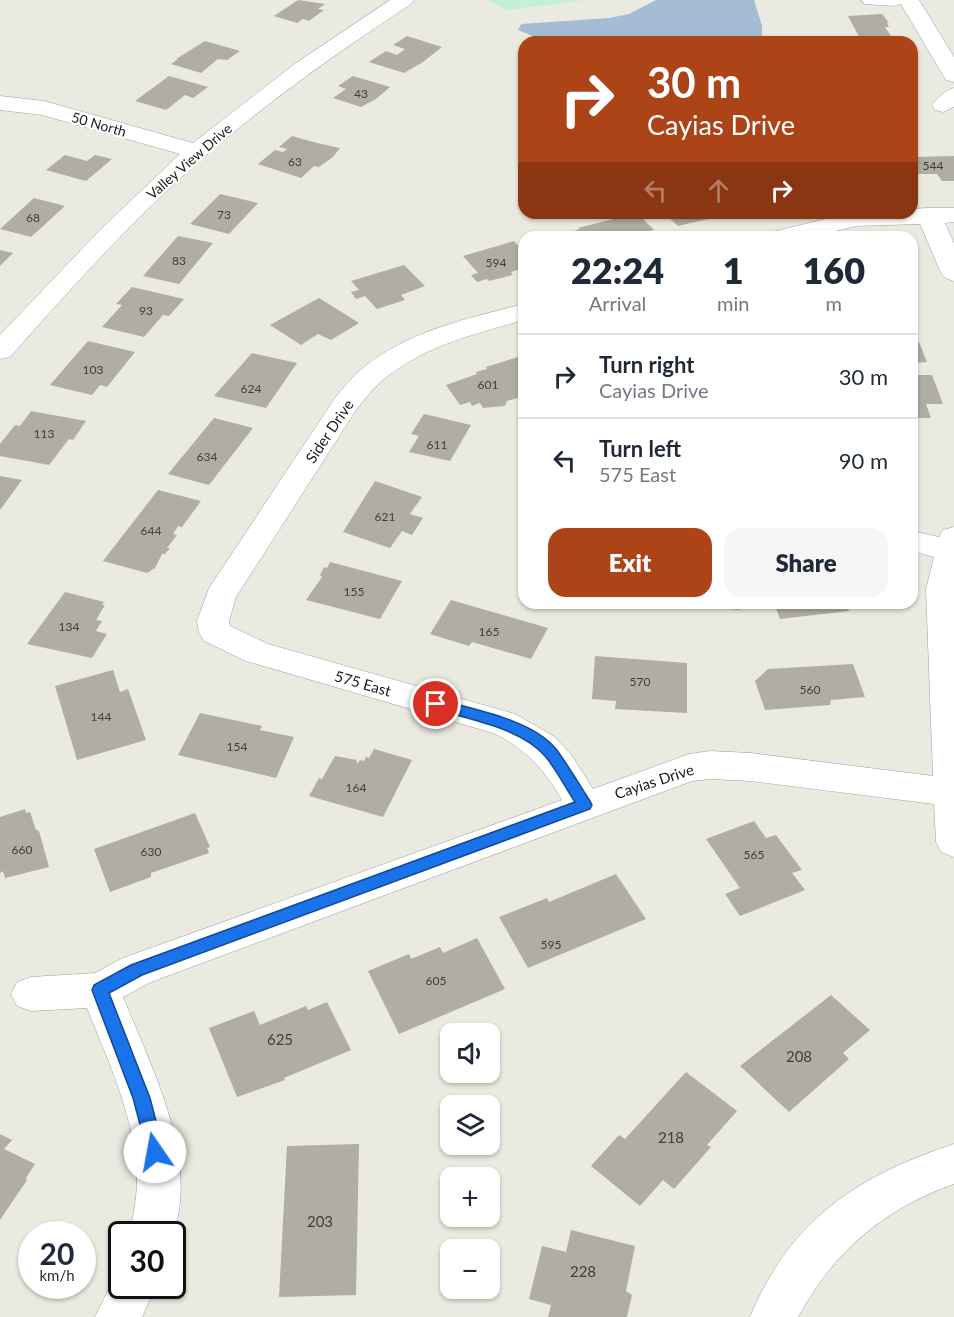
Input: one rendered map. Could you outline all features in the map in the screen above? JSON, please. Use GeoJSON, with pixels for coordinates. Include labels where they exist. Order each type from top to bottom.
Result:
{"type":"FeatureCollection","features":[{"type":"Feature","properties":{"kind":"street","name":"Valley View Drive"},"geometry":{"type":"LineString","coordinates":[[0,351],[58,286],[148,196],[197,152],[287,81],[404,0]]}},
{"type":"Feature","properties":{"kind":"street"},"geometry":{"type":"LineString","coordinates":[[871,0],[894,0]]}},
{"type":"Feature","properties":{"kind":"street"},"geometry":{"type":"LineString","coordinates":[[909,0],[954,75]]}},
{"type":"Feature","properties":{"kind":"street","name":"50 North"},"geometry":{"type":"LineString","coordinates":[[0,103],[44,108],[197,152]]}},
{"type":"Feature","properties":{"kind":"street"},"geometry":{"type":"LineString","coordinates":[[918,216],[942,215],[954,273]]}},
{"type":"Feature","properties":{"kind":"street"},"geometry":{"type":"LineString","coordinates":[[806,231],[856,219]]}},
{"type":"Feature","properties":{"kind":"street","name":"Sider Drive"},"geometry":{"type":"LineString","coordinates":[[214,633],[213,621],[220,596],[345,404],[364,382],[408,349],[439,337],[518,314]]}},
{"type":"Feature","properties":{"kind":"street"},"geometry":{"type":"LineString","coordinates":[[918,541],[952,544],[942,589],[954,842]]}},
{"type":"Feature","properties":{"kind":"street","name":"575 East"},"geometry":{"type":"LineString","coordinates":[[214,633],[258,652],[503,723],[521,731],[537,740],[550,752],[584,805]]}},
{"type":"Feature","properties":{"kind":"street","name":"Cayias Drive"},"geometry":{"type":"LineString","coordinates":[[31,994],[100,990],[137,970],[670,773],[710,765],[751,767],[951,792]]}},
{"type":"Feature","properties":{"kind":"street"},"geometry":{"type":"LineString","coordinates":[[100,990],[141,1098],[152,1134],[158,1170],[154,1221]]}},
{"type":"Feature","properties":{"kind":"street"},"geometry":{"type":"LineString","coordinates":[[773,1317],[791,1281],[818,1245],[849,1216],[881,1195],[916,1177],[954,1164]]}},
{"type":"Feature","properties":{"kind":"street"},"geometry":{"type":"LineString","coordinates":[[118,1317],[127,1299]]}},
{"type":"Feature","properties":{"kind":"green space"},"geometry":{"type":"Polygon","coordinates":[[[487,0],[585,0],[508,10],[487,0]]]}},
{"type":"Feature","properties":{"kind":"water"},"geometry":{"type":"Polygon","coordinates":[[[656,0],[754,0],[762,26],[762,36],[532,36],[518,30],[521,24],[609,18],[629,14],[656,0]]]}},
{"type":"Feature","properties":{"kind":"building"},"geometry":{"type":"Polygon","coordinates":[[[298,0],[325,4],[318,9],[324,10],[309,21],[303,19],[297,23],[274,16],[298,0]]]}},
{"type":"Feature","properties":{"kind":"building"},"geometry":{"type":"Polygon","coordinates":[[[882,14],[889,23],[887,23],[889,27],[885,27],[891,36],[859,36],[848,16],[882,14]]]}},
{"type":"Feature","properties":{"kind":"building"},"geometry":{"type":"Polygon","coordinates":[[[407,36],[442,47],[404,73],[369,62],[386,51],[397,55],[405,49],[393,45],[407,36]]]}},
{"type":"Feature","properties":{"kind":"building"},"geometry":{"type":"Polygon","coordinates":[[[205,41],[240,51],[227,60],[218,59],[201,73],[171,64],[178,59],[176,59],[205,41]]]}},
{"type":"Feature","properties":{"kind":"building"},"geometry":{"type":"Polygon","coordinates":[[[169,76],[208,87],[193,98],[185,95],[166,110],[135,101],[169,76]]]}},
{"type":"Feature","properties":{"kind":"building"},"geometry":{"type":"Polygon","coordinates":[[[353,76],[390,87],[376,99],[361,107],[333,98],[346,89],[338,86],[353,76]]]}},
{"type":"Feature","properties":{"kind":"building"},"geometry":{"type":"Polygon","coordinates":[[[292,136],[340,148],[333,157],[319,167],[314,166],[301,178],[258,164],[275,150],[283,152],[287,149],[279,147],[292,136]]]}},
{"type":"Feature","properties":{"kind":"building"},"geometry":{"type":"Polygon","coordinates":[[[65,155],[87,161],[95,155],[112,159],[86,181],[46,170],[65,155]]]}},
{"type":"Feature","properties":{"kind":"building"},"geometry":{"type":"Polygon","coordinates":[[[954,156],[954,181],[942,181],[937,174],[918,174],[918,157],[954,156]]]}},
{"type":"Feature","properties":{"kind":"building"},"geometry":{"type":"Polygon","coordinates":[[[220,194],[258,203],[229,234],[190,224],[220,194]]]}},
{"type":"Feature","properties":{"kind":"building"},"geometry":{"type":"Polygon","coordinates":[[[34,198],[65,206],[31,237],[0,229],[34,198]]]}},
{"type":"Feature","properties":{"kind":"building"},"geometry":{"type":"Polygon","coordinates":[[[613,219],[643,219],[654,230],[574,231],[580,229],[578,228],[613,219]]]}},
{"type":"Feature","properties":{"kind":"building"},"geometry":{"type":"Polygon","coordinates":[[[670,219],[708,219],[678,226],[670,219]]]}},
{"type":"Feature","properties":{"kind":"building"},"geometry":{"type":"Polygon","coordinates":[[[178,236],[213,243],[179,284],[143,276],[178,236]]]}},
{"type":"Feature","properties":{"kind":"building"},"geometry":{"type":"Polygon","coordinates":[[[514,241],[518,245],[518,270],[511,272],[513,275],[477,282],[471,275],[478,273],[463,256],[514,241]]]}},
{"type":"Feature","properties":{"kind":"building"},"geometry":{"type":"Polygon","coordinates":[[[0,250],[13,253],[0,266],[0,250]]]}},
{"type":"Feature","properties":{"kind":"building"},"geometry":{"type":"Polygon","coordinates":[[[404,265],[425,286],[401,295],[405,300],[377,309],[365,296],[356,299],[351,292],[359,290],[351,281],[404,265]]]}},
{"type":"Feature","properties":{"kind":"building"},"geometry":{"type":"Polygon","coordinates":[[[132,287],[184,299],[169,316],[163,315],[144,337],[102,327],[122,305],[116,304],[132,287]]]}},
{"type":"Feature","properties":{"kind":"building"},"geometry":{"type":"Polygon","coordinates":[[[319,298],[359,323],[331,340],[318,334],[301,345],[270,325],[319,298]]]}},
{"type":"Feature","properties":{"kind":"building"},"geometry":{"type":"Polygon","coordinates":[[[88,341],[135,352],[107,387],[100,385],[92,395],[50,385],[88,341]]]}},
{"type":"Feature","properties":{"kind":"building"},"geometry":{"type":"Polygon","coordinates":[[[919,342],[927,362],[918,363],[919,342]]]}},
{"type":"Feature","properties":{"kind":"building"},"geometry":{"type":"Polygon","coordinates":[[[252,353],[297,363],[266,408],[214,396],[252,353]]]}},
{"type":"Feature","properties":{"kind":"building"},"geometry":{"type":"Polygon","coordinates":[[[518,357],[518,398],[507,401],[505,406],[483,408],[480,403],[472,406],[470,402],[460,405],[446,385],[477,374],[476,372],[487,369],[486,367],[518,357]]]}},
{"type":"Feature","properties":{"kind":"building"},"geometry":{"type":"Polygon","coordinates":[[[918,375],[932,375],[943,404],[926,404],[931,418],[918,418],[918,375]]]}},
{"type":"Feature","properties":{"kind":"building"},"geometry":{"type":"Polygon","coordinates":[[[31,411],[86,421],[73,440],[69,439],[49,465],[0,456],[0,444],[15,425],[20,426],[31,411]]]}},
{"type":"Feature","properties":{"kind":"building"},"geometry":{"type":"Polygon","coordinates":[[[424,414],[471,425],[450,461],[409,452],[419,436],[411,434],[424,414]]]}},
{"type":"Feature","properties":{"kind":"building"},"geometry":{"type":"Polygon","coordinates":[[[214,418],[253,428],[209,485],[168,474],[214,418]]]}},
{"type":"Feature","properties":{"kind":"building"},"geometry":{"type":"Polygon","coordinates":[[[0,476],[22,480],[0,510],[0,476]]]}},
{"type":"Feature","properties":{"kind":"building"},"geometry":{"type":"Polygon","coordinates":[[[375,481],[422,497],[410,514],[423,518],[412,535],[402,531],[390,548],[343,532],[375,481]]]}},
{"type":"Feature","properties":{"kind":"building"},"geometry":{"type":"Polygon","coordinates":[[[158,490],[201,501],[182,527],[178,526],[173,534],[177,535],[167,548],[170,548],[162,554],[155,568],[147,573],[103,561],[158,490]]]}},
{"type":"Feature","properties":{"kind":"building"},"geometry":{"type":"Polygon","coordinates":[[[330,562],[402,581],[380,619],[306,600],[322,577],[320,575],[324,567],[327,568],[330,562]]]}},
{"type":"Feature","properties":{"kind":"building"},"geometry":{"type":"Polygon","coordinates":[[[65,592],[104,602],[102,605],[105,605],[96,620],[102,621],[96,631],[107,634],[92,658],[27,644],[65,592]]]}},
{"type":"Feature","properties":{"kind":"building"},"geometry":{"type":"Polygon","coordinates":[[[451,600],[548,628],[531,659],[472,642],[469,646],[430,634],[451,600]]]}},
{"type":"Feature","properties":{"kind":"building"},"geometry":{"type":"Polygon","coordinates":[[[776,609],[848,609],[849,611],[780,619],[776,609]]]}},
{"type":"Feature","properties":{"kind":"building"},"geometry":{"type":"Polygon","coordinates":[[[595,656],[687,663],[687,713],[615,709],[616,701],[592,699],[595,656]]]}},
{"type":"Feature","properties":{"kind":"building"},"geometry":{"type":"Polygon","coordinates":[[[853,664],[865,697],[831,700],[830,705],[765,710],[755,681],[768,669],[853,664]]]}},
{"type":"Feature","properties":{"kind":"building"},"geometry":{"type":"Polygon","coordinates":[[[113,670],[120,692],[128,689],[146,740],[77,760],[55,686],[113,670]]]}},
{"type":"Feature","properties":{"kind":"building"},"geometry":{"type":"Polygon","coordinates":[[[200,713],[262,726],[260,730],[294,737],[276,778],[178,755],[200,713]]]}},
{"type":"Feature","properties":{"kind":"building"},"geometry":{"type":"Polygon","coordinates":[[[374,749],[412,760],[383,817],[309,796],[335,756],[357,760],[358,763],[360,760],[364,761],[366,757],[369,758],[374,749]]]}},
{"type":"Feature","properties":{"kind":"building"},"geometry":{"type":"Polygon","coordinates":[[[25,809],[26,813],[30,812],[36,830],[39,831],[49,867],[5,878],[3,871],[0,873],[0,817],[25,809]]]}},
{"type":"Feature","properties":{"kind":"building"},"geometry":{"type":"Polygon","coordinates":[[[195,813],[210,847],[207,848],[209,853],[151,873],[151,877],[110,892],[94,849],[195,813]]]}},
{"type":"Feature","properties":{"kind":"building"},"geometry":{"type":"Polygon","coordinates":[[[754,821],[766,838],[776,835],[802,870],[792,873],[805,890],[740,916],[725,894],[740,888],[706,839],[754,821]]]}},
{"type":"Feature","properties":{"kind":"building"},"geometry":{"type":"Polygon","coordinates":[[[616,874],[646,919],[528,968],[499,917],[547,898],[549,902],[616,874]]]}},
{"type":"Feature","properties":{"kind":"building"},"geometry":{"type":"Polygon","coordinates":[[[477,938],[505,989],[399,1034],[368,971],[409,954],[411,959],[440,947],[443,953],[477,938]]]}},
{"type":"Feature","properties":{"kind":"building"},"geometry":{"type":"Polygon","coordinates":[[[831,995],[870,1030],[843,1053],[849,1059],[789,1112],[740,1066],[831,995]]]}},
{"type":"Feature","properties":{"kind":"building"},"geometry":{"type":"Polygon","coordinates":[[[327,1002],[351,1050],[284,1078],[285,1080],[237,1097],[209,1028],[254,1011],[260,1025],[306,1006],[308,1010],[327,1002]]]}},
{"type":"Feature","properties":{"kind":"building"},"geometry":{"type":"Polygon","coordinates":[[[686,1072],[737,1111],[707,1145],[711,1147],[674,1189],[663,1180],[640,1206],[591,1166],[619,1135],[625,1139],[686,1072]]]}},
{"type":"Feature","properties":{"kind":"building"},"geometry":{"type":"Polygon","coordinates":[[[0,1134],[12,1140],[4,1149],[35,1164],[0,1220],[0,1134]]]}},
{"type":"Feature","properties":{"kind":"building"},"geometry":{"type":"Polygon","coordinates":[[[359,1144],[356,1295],[279,1297],[287,1146],[359,1144]]]}},
{"type":"Feature","properties":{"kind":"building"},"geometry":{"type":"Polygon","coordinates":[[[571,1230],[635,1246],[626,1291],[632,1295],[627,1317],[548,1317],[551,1305],[529,1299],[542,1246],[566,1252],[571,1230]]]}},
{"type":"Feature","properties":{"kind":"route"},"geometry":{"type":"LineString","coordinates":[[155,1152],[141,1098],[100,990],[137,970],[584,805],[550,752],[537,740],[503,723],[436,704]]}}]}
